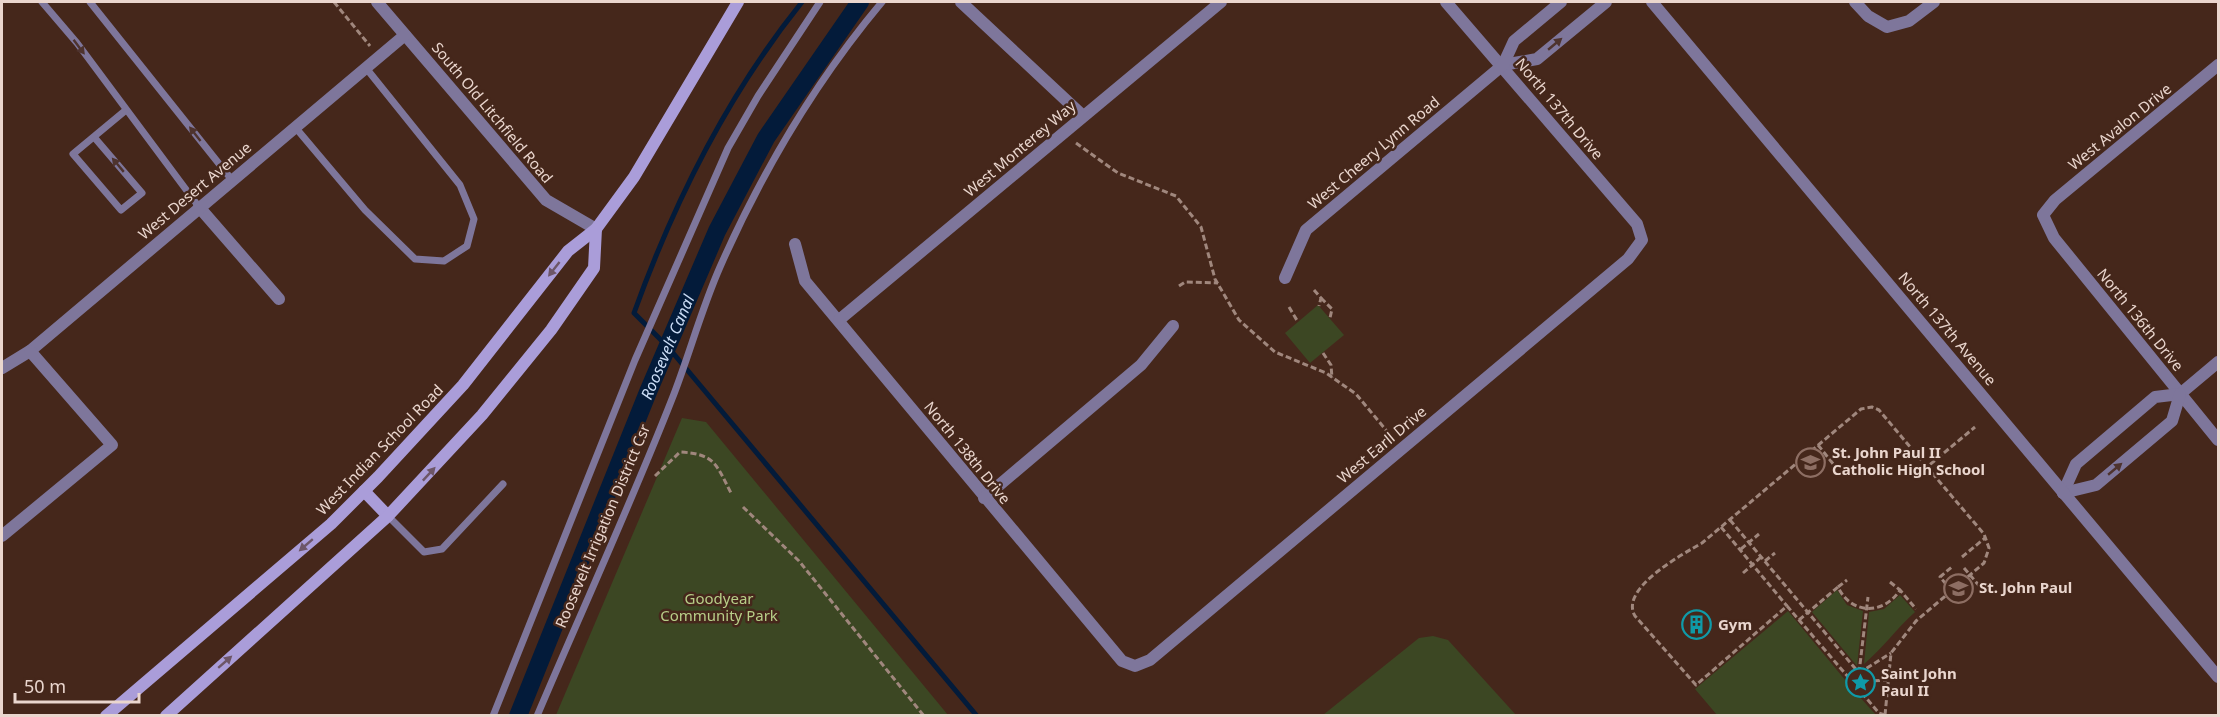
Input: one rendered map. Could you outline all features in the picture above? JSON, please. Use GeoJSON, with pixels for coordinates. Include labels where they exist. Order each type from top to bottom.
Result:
{"type":"FeatureCollection","features":[{"type":"Feature","properties":{"kind":"main road","name":"West Indian School Road"},"geometry":{"type":"LineString","coordinates":[[106,716],[257,588],[364,491],[463,385],[568,251],[596,229],[634,177],[738,2]]}},
{"type":"Feature","properties":{"kind":"main road"},"geometry":{"type":"LineString","coordinates":[[166,716],[388,516],[482,415],[551,330],[594,268],[596,229]]}},
{"type":"Feature","properties":{"kind":"main road"},"geometry":{"type":"LineString","coordinates":[[364,491],[388,516]]}},
{"type":"Feature","properties":{"kind":"street","name":"South Old Litchfield Road"},"geometry":{"type":"LineString","coordinates":[[377,2],[546,200],[596,229]]}},
{"type":"Feature","properties":{"kind":"street"},"geometry":{"type":"LineString","coordinates":[[961,2],[1083,116]]}},
{"type":"Feature","properties":{"kind":"street","name":"West Monterey Way"},"geometry":{"type":"LineString","coordinates":[[839,320],[1221,2]]}},
{"type":"Feature","properties":{"kind":"street","name":"North 137th Drive"},"geometry":{"type":"LineString","coordinates":[[1446,2],[1503,65],[1637,224],[1642,240]]}},
{"type":"Feature","properties":{"kind":"street","name":"West Cheery Lynn Road"},"geometry":{"type":"LineString","coordinates":[[1285,278],[1306,230],[1503,65],[1514,41],[1561,2]]}},
{"type":"Feature","properties":{"kind":"street","name":"West Cheery Lynn Road"},"geometry":{"type":"LineString","coordinates":[[1503,65],[1537,59],[1606,2]]}},
{"type":"Feature","properties":{"kind":"street","name":"North 137th Avenue"},"geometry":{"type":"LineString","coordinates":[[1652,2],[2218,677]]}},
{"type":"Feature","properties":{"kind":"street"},"geometry":{"type":"LineString","coordinates":[[1855,2],[1868,16],[1887,27],[1909,21],[1934,2]]}},
{"type":"Feature","properties":{"kind":"street","name":"West Desert Avenue"},"geometry":{"type":"LineString","coordinates":[[2,368],[30,351],[405,35]]}},
{"type":"Feature","properties":{"kind":"street","name":"West Avalon Drive"},"geometry":{"type":"LineString","coordinates":[[2043,215],[2055,200],[2218,65]]}},
{"type":"Feature","properties":{"kind":"street"},"geometry":{"type":"LineString","coordinates":[[199,207],[279,299]]}},
{"type":"Feature","properties":{"kind":"street","name":"North 136th Drive"},"geometry":{"type":"LineString","coordinates":[[2043,215],[2054,238],[2218,440]]}},
{"type":"Feature","properties":{"kind":"street","name":"West Earll Drive"},"geometry":{"type":"LineString","coordinates":[[1135,666],[1150,660],[1628,259],[1642,240]]}},
{"type":"Feature","properties":{"kind":"street","name":"North 138th Drive"},"geometry":{"type":"LineString","coordinates":[[795,244],[805,280],[984,498],[1122,661],[1135,666]]}},
{"type":"Feature","properties":{"kind":"street"},"geometry":{"type":"LineString","coordinates":[[984,498],[1141,365],[1173,326]]}},
{"type":"Feature","properties":{"kind":"street"},"geometry":{"type":"LineString","coordinates":[[2,536],[112,445],[30,351]]}},
{"type":"Feature","properties":{"kind":"street"},"geometry":{"type":"LineString","coordinates":[[2063,493],[2076,464],[2084,456],[2155,398],[2180,394],[2218,362]]}},
{"type":"Feature","properties":{"kind":"street"},"geometry":{"type":"LineString","coordinates":[[2063,493],[2096,485],[2172,422],[2180,394]]}},
{"type":"Feature","properties":{"kind":"lane"},"geometry":{"type":"LineString","coordinates":[[42,2],[199,207]]}},
{"type":"Feature","properties":{"kind":"lane"},"geometry":{"type":"LineString","coordinates":[[90,2],[232,180]]}},
{"type":"Feature","properties":{"kind":"lane","name":"Roosevelt Irrigation District Csr"},"geometry":{"type":"LineString","coordinates":[[493,716],[635,360],[728,148],[758,96],[820,2]]}},
{"type":"Feature","properties":{"kind":"lane","name":"Roosevelt Irrigation District Csr"},"geometry":{"type":"LineString","coordinates":[[537,716],[672,399],[719,269],[751,201],[793,124],[829,71],[882,2]]}},
{"type":"Feature","properties":{"kind":"lane"},"geometry":{"type":"LineString","coordinates":[[295,127],[365,210],[415,259],[444,261],[467,246],[474,219],[460,185],[366,68]]}},
{"type":"Feature","properties":{"kind":"lane"},"geometry":{"type":"LineString","coordinates":[[94,137],[142,194],[121,210],[73,154],[126,110]]}},
{"type":"Feature","properties":{"kind":"lane"},"geometry":{"type":"LineString","coordinates":[[388,516],[424,552],[441,549],[503,484]]}},
{"type":"Feature","properties":{"kind":"path"},"geometry":{"type":"LineString","coordinates":[[334,2],[379,56]]}},
{"type":"Feature","properties":{"kind":"path"},"geometry":{"type":"LineString","coordinates":[[1076,143],[1107,166],[1176,196],[1201,227],[1218,284],[1239,320],[1263,344],[1275,352],[1332,378],[1356,394],[1391,436]]}},
{"type":"Feature","properties":{"kind":"path"},"geometry":{"type":"LineString","coordinates":[[1179,286],[1185,282],[1218,284]]}},
{"type":"Feature","properties":{"kind":"path"},"geometry":{"type":"LineString","coordinates":[[1314,290],[1332,309],[1330,318]]}},
{"type":"Feature","properties":{"kind":"path"},"geometry":{"type":"LineString","coordinates":[[1319,306],[1321,298]]}},
{"type":"Feature","properties":{"kind":"path"},"geometry":{"type":"LineString","coordinates":[[1289,308],[1298,322]]}},
{"type":"Feature","properties":{"kind":"path"},"geometry":{"type":"LineString","coordinates":[[1323,352],[1331,365],[1332,378]]}},
{"type":"Feature","properties":{"kind":"path"},"geometry":{"type":"LineString","coordinates":[[1787,606],[1696,685],[1630,608],[1631,600],[1636,592],[1673,560],[1701,543],[1730,520],[1861,409],[1872,407],[1879,410],[1985,538],[1989,548],[1984,563],[1916,621],[1891,653],[1849,678]]}},
{"type":"Feature","properties":{"kind":"path"},"geometry":{"type":"LineString","coordinates":[[1928,467],[1975,426]]}},
{"type":"Feature","properties":{"kind":"path"},"geometry":{"type":"LineString","coordinates":[[1818,445],[1834,465]]}},
{"type":"Feature","properties":{"kind":"path"},"geometry":{"type":"LineString","coordinates":[[648,483],[680,452],[701,453],[717,466],[731,493]]}},
{"type":"Feature","properties":{"kind":"path"},"geometry":{"type":"LineString","coordinates":[[743,507],[799,561],[924,716]]}},
{"type":"Feature","properties":{"kind":"path"},"geometry":{"type":"LineString","coordinates":[[1730,520],[1859,673],[1869,681],[1887,680]]}},
{"type":"Feature","properties":{"kind":"path"},"geometry":{"type":"LineString","coordinates":[[1721,527],[1849,678],[1855,691],[1861,692],[1880,714],[1885,715],[1891,653]]}},
{"type":"Feature","properties":{"kind":"path"},"geometry":{"type":"LineString","coordinates":[[1741,549],[1760,534]]}},
{"type":"Feature","properties":{"kind":"path"},"geometry":{"type":"LineString","coordinates":[[1962,557],[1985,538]]}},
{"type":"Feature","properties":{"kind":"path"},"geometry":{"type":"LineString","coordinates":[[1765,561],[1775,553]]}},
{"type":"Feature","properties":{"kind":"path"},"geometry":{"type":"LineString","coordinates":[[1743,573],[1761,557]]}},
{"type":"Feature","properties":{"kind":"path"},"geometry":{"type":"LineString","coordinates":[[1952,591],[1940,576],[1953,566]]}},
{"type":"Feature","properties":{"kind":"path"},"geometry":{"type":"LineString","coordinates":[[1964,568],[1982,589]]}},
{"type":"Feature","properties":{"kind":"path"},"geometry":{"type":"LineString","coordinates":[[1766,580],[1775,574]]}},
{"type":"Feature","properties":{"kind":"path"},"geometry":{"type":"LineString","coordinates":[[1799,620],[1847,580]]}},
{"type":"Feature","properties":{"kind":"path"},"geometry":{"type":"LineString","coordinates":[[1890,582],[1916,609]]}},
{"type":"Feature","properties":{"kind":"path"},"geometry":{"type":"LineString","coordinates":[[1838,586],[1851,604],[1867,609],[1882,607],[1891,602],[1900,590]]}},
{"type":"Feature","properties":{"kind":"path"},"geometry":{"type":"LineString","coordinates":[[1783,600],[1791,594]]}},
{"type":"Feature","properties":{"kind":"path"},"geometry":{"type":"LineString","coordinates":[[1859,673],[1868,597]]}},
{"type":"Feature","properties":{"kind":"path"},"geometry":{"type":"LineString","coordinates":[[1861,692],[1869,681]]}},
{"type":"Feature","properties":{"kind":"green space"},"geometry":{"type":"Polygon","coordinates":[[[1318,305],[1344,335],[1310,363],[1285,333],[1318,305]]]}},
{"type":"Feature","properties":{"kind":"green space","name":"Goodyear Community Park"},"geometry":{"type":"Polygon","coordinates":[[[682,418],[706,422],[948,715],[556,715],[682,418]]]}},
{"type":"Feature","properties":{"kind":"green space"},"geometry":{"type":"Polygon","coordinates":[[[1837,590],[1847,605],[1863,611],[1857,666],[1812,612],[1837,590]]]}},
{"type":"Feature","properties":{"kind":"green space"},"geometry":{"type":"Polygon","coordinates":[[[1900,595],[1915,612],[1864,664],[1869,612],[1884,609],[1900,595]]]}},
{"type":"Feature","properties":{"kind":"green space"},"geometry":{"type":"Polygon","coordinates":[[[1788,611],[1846,681],[1849,690],[1858,695],[1876,715],[1717,715],[1695,689],[1788,611]]]}},
{"type":"Feature","properties":{"kind":"green space"},"geometry":{"type":"Polygon","coordinates":[[[1433,636],[1448,640],[1516,715],[1323,715],[1419,638],[1433,636]]]}},
{"type":"Feature","properties":{"kind":"waterway"},"geometry":{"type":"LineString","coordinates":[[802,2],[750,74],[705,150],[667,231],[634,313],[668,347],[977,716]]}},
{"type":"Feature","properties":{"kind":"waterway","name":"Roosevelt Canal"},"geometry":{"type":"LineString","coordinates":[[518,716],[648,392],[717,231],[766,138],[860,2]]}},
{"type":"Feature","properties":{"kind":"place","name":"St. John Paul II Catholic High School"},"geometry":{"type":"Point","coordinates":[1811,462]}},
{"type":"Feature","properties":{"kind":"place","name":"St. John Paul"},"geometry":{"type":"Point","coordinates":[1958,588]}},
{"type":"Feature","properties":{"kind":"place","name":"Gym"},"geometry":{"type":"Point","coordinates":[1697,625]}},
{"type":"Feature","properties":{"kind":"place","name":"Saint John Paul II"},"geometry":{"type":"Point","coordinates":[1860,683]}}]}
